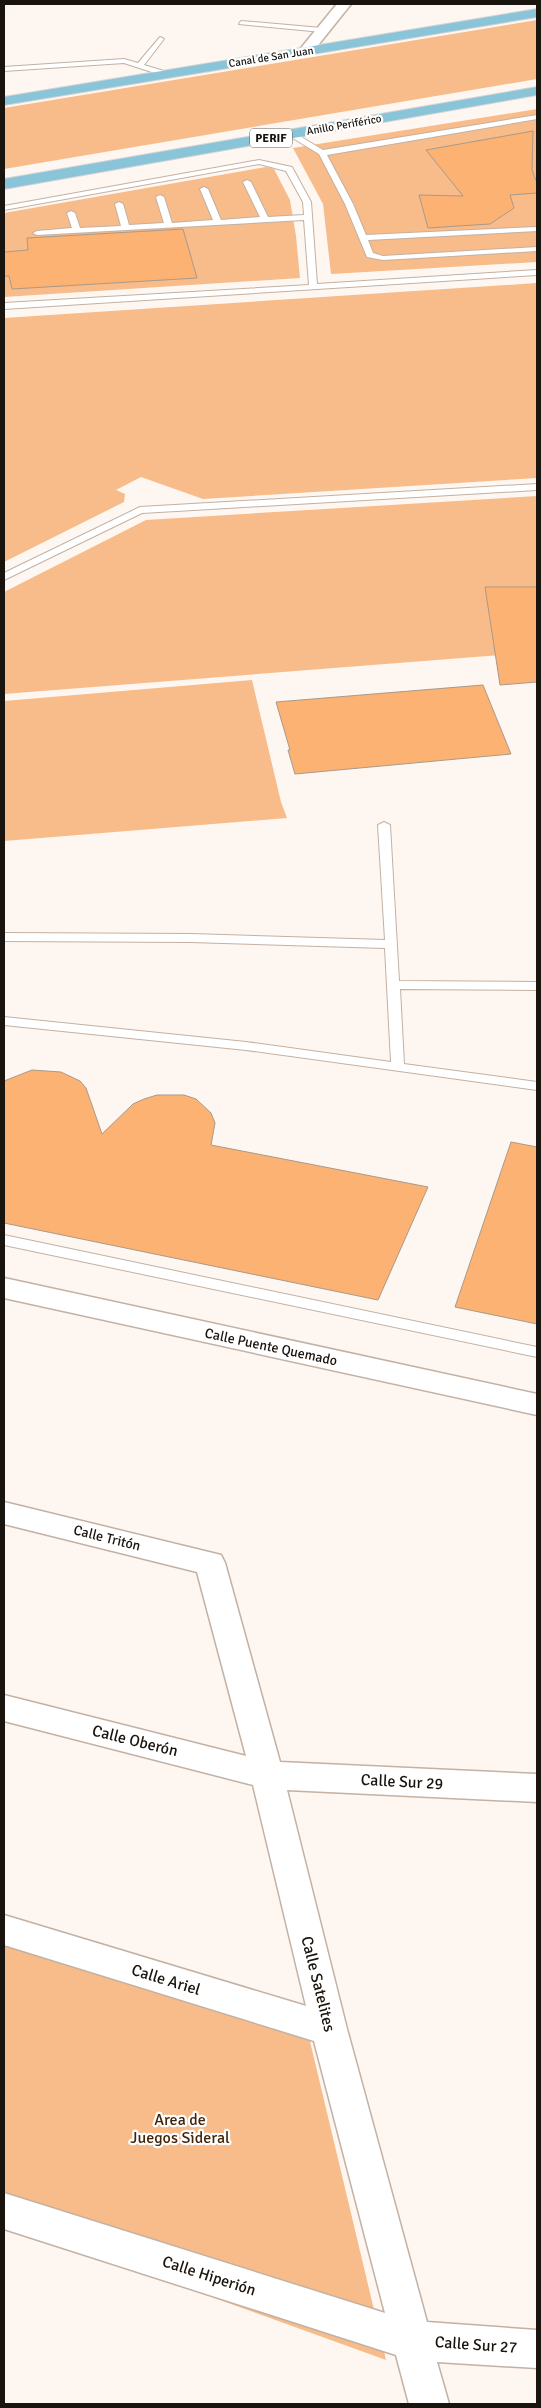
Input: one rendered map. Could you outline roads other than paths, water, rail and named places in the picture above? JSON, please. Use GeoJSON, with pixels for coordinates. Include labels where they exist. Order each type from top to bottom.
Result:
{"type":"FeatureCollection","features":[{"type":"Feature","properties":{"kind":"main road","name":"Canal de San Juan"},"geometry":{"type":"LineString","coordinates":[[4,101],[537,12]]}},
{"type":"Feature","properties":{"kind":"main road","name":"Anillo Periférico"},"geometry":{"type":"LineString","coordinates":[[4,184],[537,91]]}},
{"type":"Feature","properties":{"kind":"street"},"geometry":{"type":"LineString","coordinates":[[306,51],[344,4]]}},
{"type":"Feature","properties":{"kind":"street","name":"Calle Puente Quemado"},"geometry":{"type":"LineString","coordinates":[[4,1288],[537,1406]]}},
{"type":"Feature","properties":{"kind":"street","name":"Calle Tritón"},"geometry":{"type":"LineString","coordinates":[[4,1513],[210,1563]]}},
{"type":"Feature","properties":{"kind":"street","name":"Calle Satelites"},"geometry":{"type":"LineString","coordinates":[[210,1563],[267,1775],[329,2029],[414,2341],[429,2404]]}},
{"type":"Feature","properties":{"kind":"street","name":"Calle Oberón"},"geometry":{"type":"LineString","coordinates":[[4,1708],[267,1775]]}},
{"type":"Feature","properties":{"kind":"street","name":"Calle Sur 29"},"geometry":{"type":"LineString","coordinates":[[267,1775],[537,1788]]}},
{"type":"Feature","properties":{"kind":"street","name":"Calle Ariel"},"geometry":{"type":"LineString","coordinates":[[4,1930],[329,2029]]}},
{"type":"Feature","properties":{"kind":"street","name":"Calle Hiperión"},"geometry":{"type":"LineString","coordinates":[[4,2211],[414,2341]]}},
{"type":"Feature","properties":{"kind":"street","name":"Calle Sur 27"},"geometry":{"type":"LineString","coordinates":[[414,2341],[537,2349]]}},
{"type":"Feature","properties":{"kind":"lane"},"geometry":{"type":"LineString","coordinates":[[242,23],[322,30]]}},
{"type":"Feature","properties":{"kind":"lane"},"geometry":{"type":"LineString","coordinates":[[140,65],[160,39]]}},
{"type":"Feature","properties":{"kind":"lane"},"geometry":{"type":"LineString","coordinates":[[4,69],[124,61],[164,74]]}},
{"type":"Feature","properties":{"kind":"lane"},"geometry":{"type":"LineString","coordinates":[[322,153],[537,117]]}},
{"type":"Feature","properties":{"kind":"lane"},"geometry":{"type":"LineString","coordinates":[[290,134],[322,153],[364,238],[370,255],[383,258],[537,249]]}},
{"type":"Feature","properties":{"kind":"lane"},"geometry":{"type":"LineString","coordinates":[[4,208],[259,162],[288,169],[307,202],[313,287]]}},
{"type":"Feature","properties":{"kind":"lane"},"geometry":{"type":"LineString","coordinates":[[247,182],[266,220]]}},
{"type":"Feature","properties":{"kind":"lane"},"geometry":{"type":"LineString","coordinates":[[204,189],[218,222]]}},
{"type":"Feature","properties":{"kind":"lane"},"geometry":{"type":"LineString","coordinates":[[160,196],[169,225]]}},
{"type":"Feature","properties":{"kind":"lane"},"geometry":{"type":"LineString","coordinates":[[118,204],[126,228]]}},
{"type":"Feature","properties":{"kind":"lane"},"geometry":{"type":"LineString","coordinates":[[71,213],[77,231]]}},
{"type":"Feature","properties":{"kind":"lane"},"geometry":{"type":"LineString","coordinates":[[37,233],[308,217]]}},
{"type":"Feature","properties":{"kind":"lane"},"geometry":{"type":"LineString","coordinates":[[364,238],[537,229]]}},
{"type":"Feature","properties":{"kind":"lane"},"geometry":{"type":"LineString","coordinates":[[4,306],[537,273]]}},
{"type":"Feature","properties":{"kind":"lane"},"geometry":{"type":"LineString","coordinates":[[4,577],[140,510],[537,487]]}},
{"type":"Feature","properties":{"kind":"lane"},"geometry":{"type":"LineString","coordinates":[[384,824],[398,1067]]}},
{"type":"Feature","properties":{"kind":"lane"},"geometry":{"type":"LineString","coordinates":[[4,936],[190,938],[390,944]]}},
{"type":"Feature","properties":{"kind":"lane"},"geometry":{"type":"LineString","coordinates":[[393,984],[537,986]]}},
{"type":"Feature","properties":{"kind":"lane"},"geometry":{"type":"LineString","coordinates":[[4,1021],[246,1046],[537,1086]]}},
{"type":"Feature","properties":{"kind":"lane"},"geometry":{"type":"LineString","coordinates":[[4,1240],[537,1352]]}},
{"type":"Feature","properties":{"kind":"park label","name":"Area de Juegos Sideral"},"geometry":{"type":"Point","coordinates":[180,2129]}}]}
